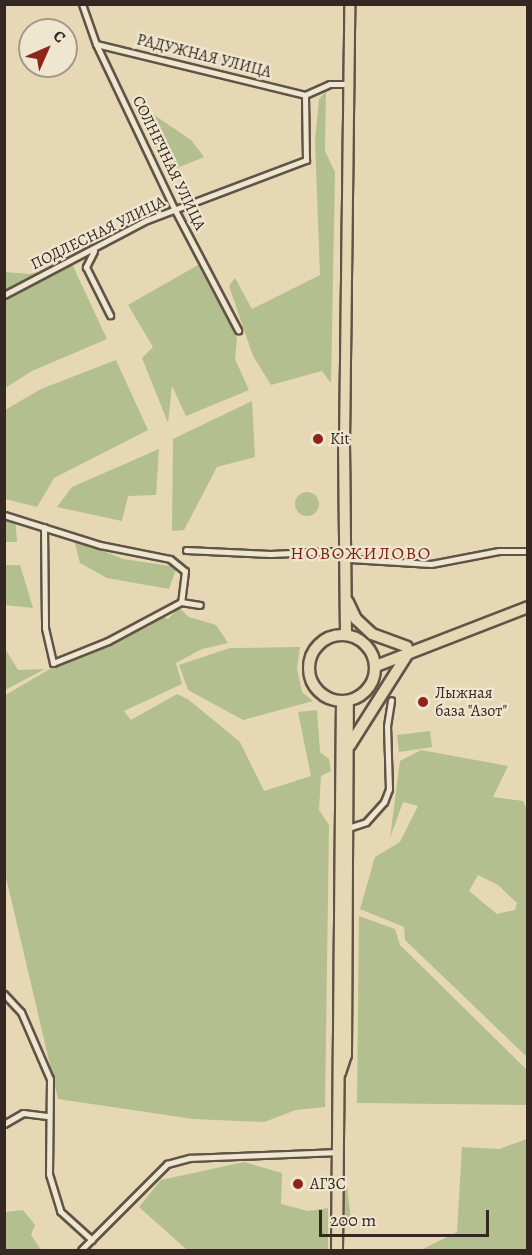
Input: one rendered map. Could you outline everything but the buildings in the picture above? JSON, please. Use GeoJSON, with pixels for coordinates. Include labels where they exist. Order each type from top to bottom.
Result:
{"type":"FeatureCollection","features":[{"type":"Feature","properties":{"kind":"highway"},"geometry":{"type":"LineString","coordinates":[[344,635],[346,598],[345,443]]}},
{"type":"Feature","properties":{"kind":"highway"},"geometry":{"type":"LineString","coordinates":[[344,635],[345,443]]}},
{"type":"Feature","properties":{"kind":"highway"},"geometry":{"type":"LineString","coordinates":[[346,598],[356,619],[372,634],[407,650]]}},
{"type":"Feature","properties":{"kind":"highway"},"geometry":{"type":"LineString","coordinates":[[375,663],[528,605]]}},
{"type":"Feature","properties":{"kind":"highway"},"geometry":{"type":"LineString","coordinates":[[344,635],[362,641],[375,663],[367,690],[345,701],[318,691],[309,666],[317,646],[344,635]]}},
{"type":"Feature","properties":{"kind":"highway"},"geometry":{"type":"LineString","coordinates":[[348,748],[407,650]]}},
{"type":"Feature","properties":{"kind":"highway"},"geometry":{"type":"LineString","coordinates":[[336,1085],[346,1055],[348,748],[345,701]]}},
{"type":"Feature","properties":{"kind":"highway"},"geometry":{"type":"LineString","coordinates":[[338,1251],[336,1085],[345,701]]}},
{"type":"Feature","properties":{"kind":"main road"},"geometry":{"type":"LineString","coordinates":[[345,443],[350,4]]}},
{"type":"Feature","properties":{"kind":"street","name":"СОЛНЕЧНАЯ УЛИЦА"},"geometry":{"type":"LineString","coordinates":[[82,4],[96,44],[175,210],[238,330]]}},
{"type":"Feature","properties":{"kind":"street","name":"РАДУЖНАЯ УЛИЦА"},"geometry":{"type":"LineString","coordinates":[[96,44],[305,95]]}},
{"type":"Feature","properties":{"kind":"street"},"geometry":{"type":"LineString","coordinates":[[305,95],[330,84],[349,84]]}},
{"type":"Feature","properties":{"kind":"street","name":"ПОДЛЕСНАЯ УЛИЦА"},"geometry":{"type":"LineString","coordinates":[[4,295],[175,210],[306,160],[305,95]]}},
{"type":"Feature","properties":{"kind":"street"},"geometry":{"type":"LineString","coordinates":[[95,249],[86,267],[110,315]]}},
{"type":"Feature","properties":{"kind":"street"},"geometry":{"type":"LineString","coordinates":[[4,515],[182,565],[185,576],[181,602]]}},
{"type":"Feature","properties":{"kind":"street"},"geometry":{"type":"LineString","coordinates":[[44,527],[45,628],[53,663],[108,641],[181,602],[200,605]]}},
{"type":"Feature","properties":{"kind":"street"},"geometry":{"type":"LineString","coordinates":[[186,550],[270,554],[336,551]]}},
{"type":"Feature","properties":{"kind":"street"},"geometry":{"type":"LineString","coordinates":[[350,559],[431,564],[499,551],[528,551]]}},
{"type":"Feature","properties":{"kind":"street"},"geometry":{"type":"LineString","coordinates":[[348,828],[366,822],[384,802],[389,789],[387,726],[391,699]]}},
{"type":"Feature","properties":{"kind":"street"},"geometry":{"type":"LineString","coordinates":[[4,994],[21,1012],[43,1055],[50,1079],[47,1116],[49,1174],[60,1211],[92,1240]]}},
{"type":"Feature","properties":{"kind":"street"},"geometry":{"type":"LineString","coordinates":[[4,1124],[23,1113],[47,1116]]}},
{"type":"Feature","properties":{"kind":"street"},"geometry":{"type":"LineString","coordinates":[[81,1251],[167,1164],[190,1158],[336,1152]]}},
{"type":"Feature","properties":{"kind":"green space"},"geometry":{"type":"Polygon","coordinates":[[[326,91],[325,151],[335,172],[331,383],[322,371],[271,385],[253,356],[229,286],[235,278],[252,309],[320,275],[315,141],[319,99],[326,91]]]}},
{"type":"Feature","properties":{"kind":"green space"},"geometry":{"type":"Polygon","coordinates":[[[132,100],[191,140],[204,157],[167,172],[132,100]]]}},
{"type":"Feature","properties":{"kind":"green space"},"geometry":{"type":"Polygon","coordinates":[[[72,264],[107,339],[32,371],[5,388],[5,272],[30,274],[72,264]]]}},
{"type":"Feature","properties":{"kind":"green space"},"geometry":{"type":"Polygon","coordinates":[[[198,265],[237,338],[235,359],[249,390],[186,416],[172,386],[168,423],[142,358],[153,347],[128,305],[198,265]]]}},
{"type":"Feature","properties":{"kind":"green space"},"geometry":{"type":"Polygon","coordinates":[[[116,360],[148,430],[54,478],[37,507],[5,499],[5,410],[41,389],[116,360]]]}},
{"type":"Feature","properties":{"kind":"green space"},"geometry":{"type":"Polygon","coordinates":[[[252,401],[255,457],[217,467],[184,530],[172,531],[173,439],[252,401]]]}},
{"type":"Feature","properties":{"kind":"green space"},"geometry":{"type":"Polygon","coordinates":[[[159,449],[156,495],[128,496],[122,521],[57,507],[72,487],[159,449]]]}},
{"type":"Feature","properties":{"kind":"green space"},"geometry":{"type":"Polygon","coordinates":[[[307,492],[312,493],[318,499],[318,509],[312,515],[307,516],[302,515],[296,509],[295,504],[296,499],[302,493],[307,492]]]}},
{"type":"Feature","properties":{"kind":"green space"},"geometry":{"type":"Polygon","coordinates":[[[5,514],[15,516],[17,542],[5,542],[5,514]]]}},
{"type":"Feature","properties":{"kind":"green space"},"geometry":{"type":"Polygon","coordinates":[[[74,539],[123,559],[177,567],[169,589],[107,578],[80,563],[74,539]]]}},
{"type":"Feature","properties":{"kind":"green space"},"geometry":{"type":"Polygon","coordinates":[[[5,565],[20,565],[33,608],[5,605],[5,565]]]}},
{"type":"Feature","properties":{"kind":"green space"},"geometry":{"type":"Polygon","coordinates":[[[179,608],[189,617],[216,625],[228,643],[202,649],[176,663],[182,684],[124,711],[131,720],[177,694],[189,700],[240,742],[264,791],[311,776],[298,712],[317,710],[320,752],[329,759],[331,771],[321,776],[319,810],[329,825],[325,1107],[296,1110],[264,1122],[193,1119],[58,1099],[5,873],[4,696],[70,657],[150,626],[159,615],[168,619],[179,608]]]}},
{"type":"Feature","properties":{"kind":"green space"},"geometry":{"type":"Polygon","coordinates":[[[4,647],[18,670],[45,669],[5,690],[4,647]]]}},
{"type":"Feature","properties":{"kind":"green space"},"geometry":{"type":"Polygon","coordinates":[[[300,647],[297,668],[302,692],[313,701],[243,720],[188,690],[179,665],[230,648],[300,647]]]}},
{"type":"Feature","properties":{"kind":"green space"},"geometry":{"type":"Polygon","coordinates":[[[430,731],[432,747],[399,752],[397,735],[430,731]]]}},
{"type":"Feature","properties":{"kind":"green space"},"geometry":{"type":"Polygon","coordinates":[[[421,750],[508,766],[493,797],[523,801],[527,810],[527,1057],[405,940],[404,927],[360,909],[375,857],[400,842],[418,806],[403,802],[390,838],[400,761],[421,750]],[[478,875],[469,891],[497,914],[515,910],[517,903],[498,885],[478,875]]]}},
{"type":"Feature","properties":{"kind":"green space"},"geometry":{"type":"Polygon","coordinates":[[[359,916],[395,929],[400,945],[527,1070],[527,1105],[357,1103],[359,916]]]}},
{"type":"Feature","properties":{"kind":"green space"},"geometry":{"type":"Polygon","coordinates":[[[527,1139],[527,1250],[421,1250],[457,1232],[462,1147],[499,1149],[527,1139]]]}},
{"type":"Feature","properties":{"kind":"green space"},"geometry":{"type":"Polygon","coordinates":[[[244,1162],[282,1173],[281,1204],[308,1211],[328,1208],[328,1250],[187,1250],[139,1207],[161,1180],[244,1162]]]}},
{"type":"Feature","properties":{"kind":"green space"},"geometry":{"type":"Polygon","coordinates":[[[347,1186],[351,1219],[346,1221],[343,1189],[347,1186]]]}},
{"type":"Feature","properties":{"kind":"green space"},"geometry":{"type":"Polygon","coordinates":[[[23,1210],[35,1225],[31,1235],[41,1250],[5,1250],[5,1212],[23,1210]]]}},
{"type":"Feature","properties":{"kind":"place","name":"Kit"},"geometry":{"type":"Point","coordinates":[318,439]}},
{"type":"Feature","properties":{"kind":"place","name":"Лыжная база \"Азот\""},"geometry":{"type":"Point","coordinates":[423,702]}},
{"type":"Feature","properties":{"kind":"place","name":"АГЗС"},"geometry":{"type":"Point","coordinates":[298,1184]}},
{"type":"Feature","properties":{"kind":"district","name":"НОВОЖИЛОВО"},"geometry":{"type":"Point","coordinates":[361,553]}}]}
